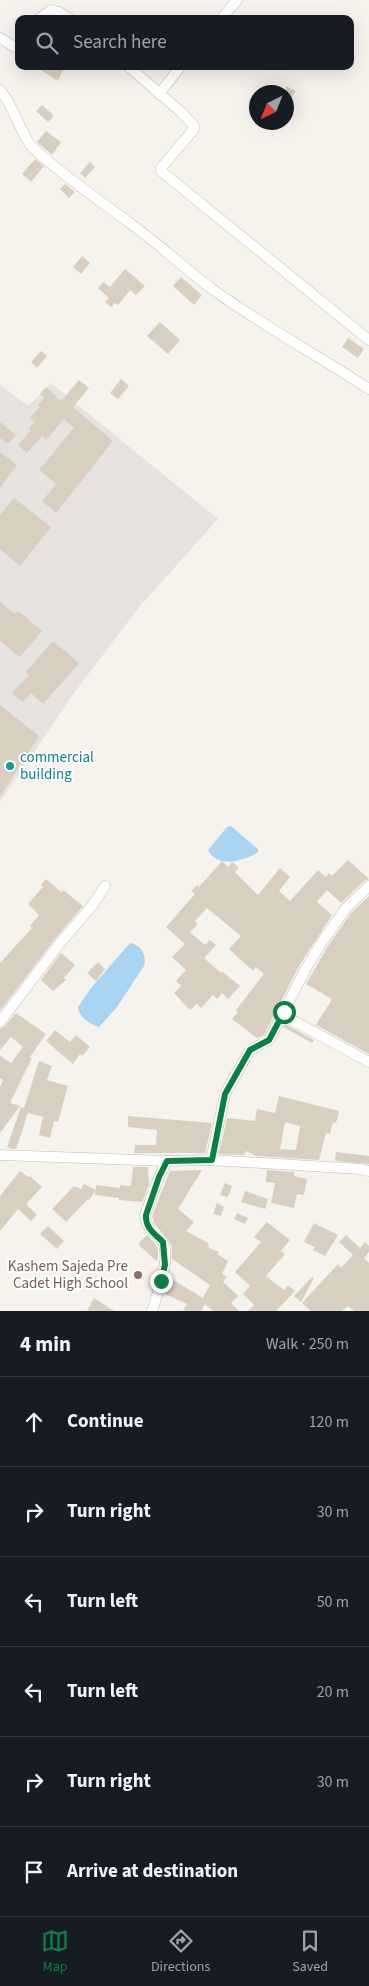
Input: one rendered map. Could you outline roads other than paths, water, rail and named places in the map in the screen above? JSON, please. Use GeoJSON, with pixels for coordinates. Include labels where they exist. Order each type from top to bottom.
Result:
{"type":"FeatureCollection","features":[{"type":"Feature","properties":{"kind":"street"},"geometry":{"type":"LineString","coordinates":[[224,15],[237,0]]}},
{"type":"Feature","properties":{"kind":"street"},"geometry":{"type":"LineString","coordinates":[[44,15],[51,10],[64,15]]}},
{"type":"Feature","properties":{"kind":"street"},"geometry":{"type":"LineString","coordinates":[[0,38],[15,46]]}},
{"type":"Feature","properties":{"kind":"street"},"geometry":{"type":"LineString","coordinates":[[132,70],[186,116],[194,126],[194,129],[161,170],[369,340]]}},
{"type":"Feature","properties":{"kind":"street"},"geometry":{"type":"LineString","coordinates":[[159,94],[178,70]]}},
{"type":"Feature","properties":{"kind":"street"},"geometry":{"type":"LineString","coordinates":[[0,90],[10,100],[22,131],[32,147],[84,190],[133,225],[211,288],[253,317],[322,358],[369,390]]}},
{"type":"Feature","properties":{"kind":"street"},"geometry":{"type":"LineString","coordinates":[[0,1022],[60,943],[92,906],[105,886]]}},
{"type":"Feature","properties":{"kind":"street"},"geometry":{"type":"LineString","coordinates":[[212,1160],[225,1094],[250,1050],[269,1040],[305,970],[322,942],[346,908],[369,886]]}},
{"type":"Feature","properties":{"kind":"street"},"geometry":{"type":"LineString","coordinates":[[283,1015],[369,1062]]}},
{"type":"Feature","properties":{"kind":"street"},"geometry":{"type":"LineString","coordinates":[[0,1155],[167,1161],[212,1160],[369,1171]]}},
{"type":"Feature","properties":{"kind":"street"},"geometry":{"type":"LineString","coordinates":[[152,1311],[165,1265],[165,1255],[163,1242],[149,1229],[145,1222],[159,1177],[167,1161]]}},
{"type":"Feature","properties":{"kind":"water"},"geometry":{"type":"Polygon","coordinates":[[[231,826],[258,849],[258,852],[232,862],[218,860],[212,856],[208,850],[227,827],[231,826]]]}},
{"type":"Feature","properties":{"kind":"water"},"geometry":{"type":"Polygon","coordinates":[[[130,943],[140,948],[144,954],[144,966],[117,1007],[99,1027],[96,1026],[82,1017],[78,1007],[91,988],[130,943]]]}},
{"type":"Feature","properties":{"kind":"place","name":"commercial building"},"geometry":{"type":"Point","coordinates":[10,766]}},
{"type":"Feature","properties":{"kind":"place","name":"Kashem Sajeda Pre Cadet High School"},"geometry":{"type":"Point","coordinates":[138,1275]}}]}
